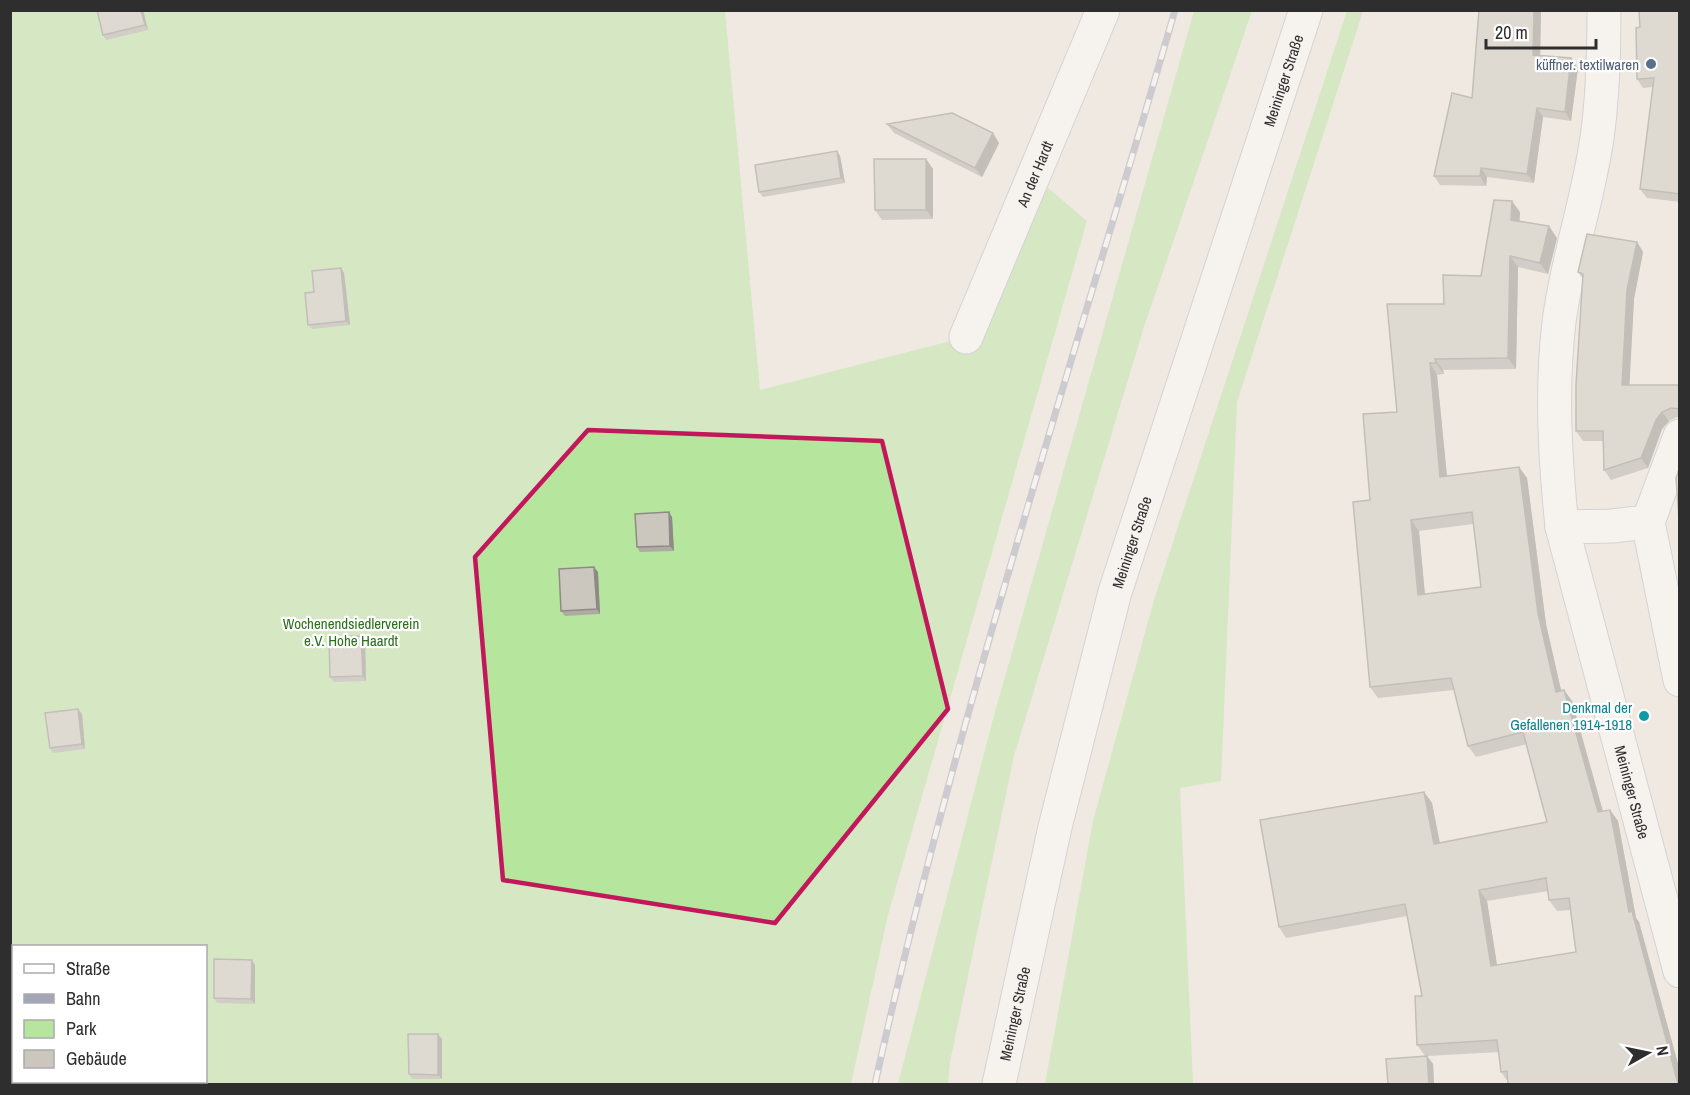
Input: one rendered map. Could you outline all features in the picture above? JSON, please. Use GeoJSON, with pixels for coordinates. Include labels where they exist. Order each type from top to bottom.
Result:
{"type":"FeatureCollection","features":[{"type":"Feature","properties":{"kind":"street","name":"An der Hardt"},"geometry":{"type":"LineString","coordinates":[[966,338],[1103,10]]}},
{"type":"Feature","properties":{"kind":"street","name":"Meininger Straße"},"geometry":{"type":"LineString","coordinates":[[999,1084],[1055,827],[1115,592],[1306,10]]}},
{"type":"Feature","properties":{"kind":"street","name":"Meininger Straße"},"geometry":{"type":"LineString","coordinates":[[1604,10],[1604,66],[1596,139],[1568,274],[1556,358],[1556,463],[1562,527],[1680,971]]}},
{"type":"Feature","properties":{"kind":"street"},"geometry":{"type":"LineString","coordinates":[[1680,436],[1648,522],[1680,680]]}},
{"type":"Feature","properties":{"kind":"street"},"geometry":{"type":"LineString","coordinates":[[1562,527],[1612,526],[1648,522]]}},
{"type":"Feature","properties":{"kind":"highlighted area"},"geometry":{"type":"Polygon","coordinates":[[[588,430],[882,441],[948,709],[775,923],[503,880],[475,557],[588,430]]]}},
{"type":"Feature","properties":{"kind":"green space","name":"Wochenendsiedlerverein e.V. Hohe Haardt"},"geometry":{"type":"Polygon","coordinates":[[[10,11],[725,11],[760,390],[966,337],[1034,176],[1087,221],[888,915],[851,1084],[11,1084],[10,11]]]}},
{"type":"Feature","properties":{"kind":"green space"},"geometry":{"type":"Polygon","coordinates":[[[1194,11],[1252,11],[1144,327],[1014,756],[950,1062],[948,1084],[898,1084],[993,719],[1194,11]]]}},
{"type":"Feature","properties":{"kind":"green space"},"geometry":{"type":"Polygon","coordinates":[[[1347,11],[1363,11],[1237,402],[1221,781],[1180,788],[1193,1084],[1045,1084],[1093,821],[1154,600],[1347,11]]]}},
{"type":"Feature","properties":{"kind":"building"},"geometry":{"type":"Polygon","coordinates":[[[97,10],[141,10],[145,25],[103,35],[97,10]]]}},
{"type":"Feature","properties":{"kind":"building"},"geometry":{"type":"Polygon","coordinates":[[[1479,10],[1534,10],[1533,55],[1571,58],[1565,112],[1537,108],[1527,174],[1481,168],[1480,176],[1434,176],[1452,93],[1472,98],[1479,10]]]}},
{"type":"Feature","properties":{"kind":"building"},"geometry":{"type":"Polygon","coordinates":[[[1639,10],[1680,10],[1680,194],[1640,189],[1654,78],[1637,79],[1636,28],[1640,27],[1639,10]]]}},
{"type":"Feature","properties":{"kind":"building"},"geometry":{"type":"Polygon","coordinates":[[[952,113],[993,133],[975,168],[887,124],[952,113]]]}},
{"type":"Feature","properties":{"kind":"building"},"geometry":{"type":"Polygon","coordinates":[[[837,151],[841,178],[759,192],[755,165],[837,151]]]}},
{"type":"Feature","properties":{"kind":"building"},"geometry":{"type":"Polygon","coordinates":[[[874,159],[926,159],[926,210],[875,210],[874,159]]]}},
{"type":"Feature","properties":{"kind":"building"},"geometry":{"type":"Polygon","coordinates":[[[1494,200],[1512,201],[1511,220],[1549,226],[1540,263],[1510,256],[1508,358],[1435,359],[1436,363],[1430,363],[1440,477],[1519,467],[1538,613],[1556,692],[1564,690],[1598,812],[1610,810],[1629,912],[1632,911],[1678,1084],[1508,1084],[1507,1071],[1501,1072],[1497,1040],[1417,1045],[1415,996],[1422,996],[1405,904],[1279,927],[1260,820],[1424,792],[1434,844],[1547,822],[1523,732],[1468,746],[1451,678],[1370,687],[1353,502],[1370,500],[1363,414],[1397,412],[1387,304],[1444,304],[1443,275],[1481,276],[1494,200]],[[1472,512],[1411,520],[1418,595],[1481,587],[1472,512]],[[1546,878],[1479,890],[1491,966],[1576,952],[1569,898],[1549,900],[1546,878]]]}},
{"type":"Feature","properties":{"kind":"building"},"geometry":{"type":"Polygon","coordinates":[[[1587,234],[1637,242],[1627,290],[1622,385],[1680,385],[1680,409],[1671,408],[1662,412],[1656,420],[1641,458],[1604,470],[1603,431],[1576,431],[1576,385],[1583,274],[1578,272],[1587,234]]]}},
{"type":"Feature","properties":{"kind":"building"},"geometry":{"type":"Polygon","coordinates":[[[341,268],[346,321],[308,325],[305,293],[314,292],[312,271],[341,268]]]}},
{"type":"Feature","properties":{"kind":"building"},"geometry":{"type":"Polygon","coordinates":[[[1680,466],[1680,532],[1676,478],[1680,466]]]}},
{"type":"Feature","properties":{"kind":"building"},"geometry":{"type":"Polygon","coordinates":[[[669,512],[670,546],[637,547],[635,514],[669,512]]]}},
{"type":"Feature","properties":{"kind":"building"},"geometry":{"type":"Polygon","coordinates":[[[594,567],[597,609],[561,611],[559,569],[594,567]]]}},
{"type":"Feature","properties":{"kind":"building"},"geometry":{"type":"Polygon","coordinates":[[[361,636],[363,676],[330,677],[329,637],[361,636]]]}},
{"type":"Feature","properties":{"kind":"building"},"geometry":{"type":"Polygon","coordinates":[[[78,709],[82,744],[50,748],[45,713],[78,709]]]}},
{"type":"Feature","properties":{"kind":"building"},"geometry":{"type":"Polygon","coordinates":[[[214,959],[252,960],[251,999],[214,998],[214,959]]]}},
{"type":"Feature","properties":{"kind":"building"},"geometry":{"type":"Polygon","coordinates":[[[408,1034],[438,1034],[438,1075],[409,1074],[408,1034]]]}},
{"type":"Feature","properties":{"kind":"building"},"geometry":{"type":"Polygon","coordinates":[[[1427,1056],[1429,1084],[1388,1084],[1386,1059],[1427,1056]]]}},
{"type":"Feature","properties":{"kind":"railway"},"geometry":{"type":"LineString","coordinates":[[875,1084],[941,813],[978,679],[1175,10]]}},
{"type":"Feature","properties":{"kind":"place","name":"küffner. textilwaren"},"geometry":{"type":"Point","coordinates":[1651,64]}},
{"type":"Feature","properties":{"kind":"place","name":"Denkmal der Gefallenen 1914-1918"},"geometry":{"type":"Point","coordinates":[1644,716]}}]}
